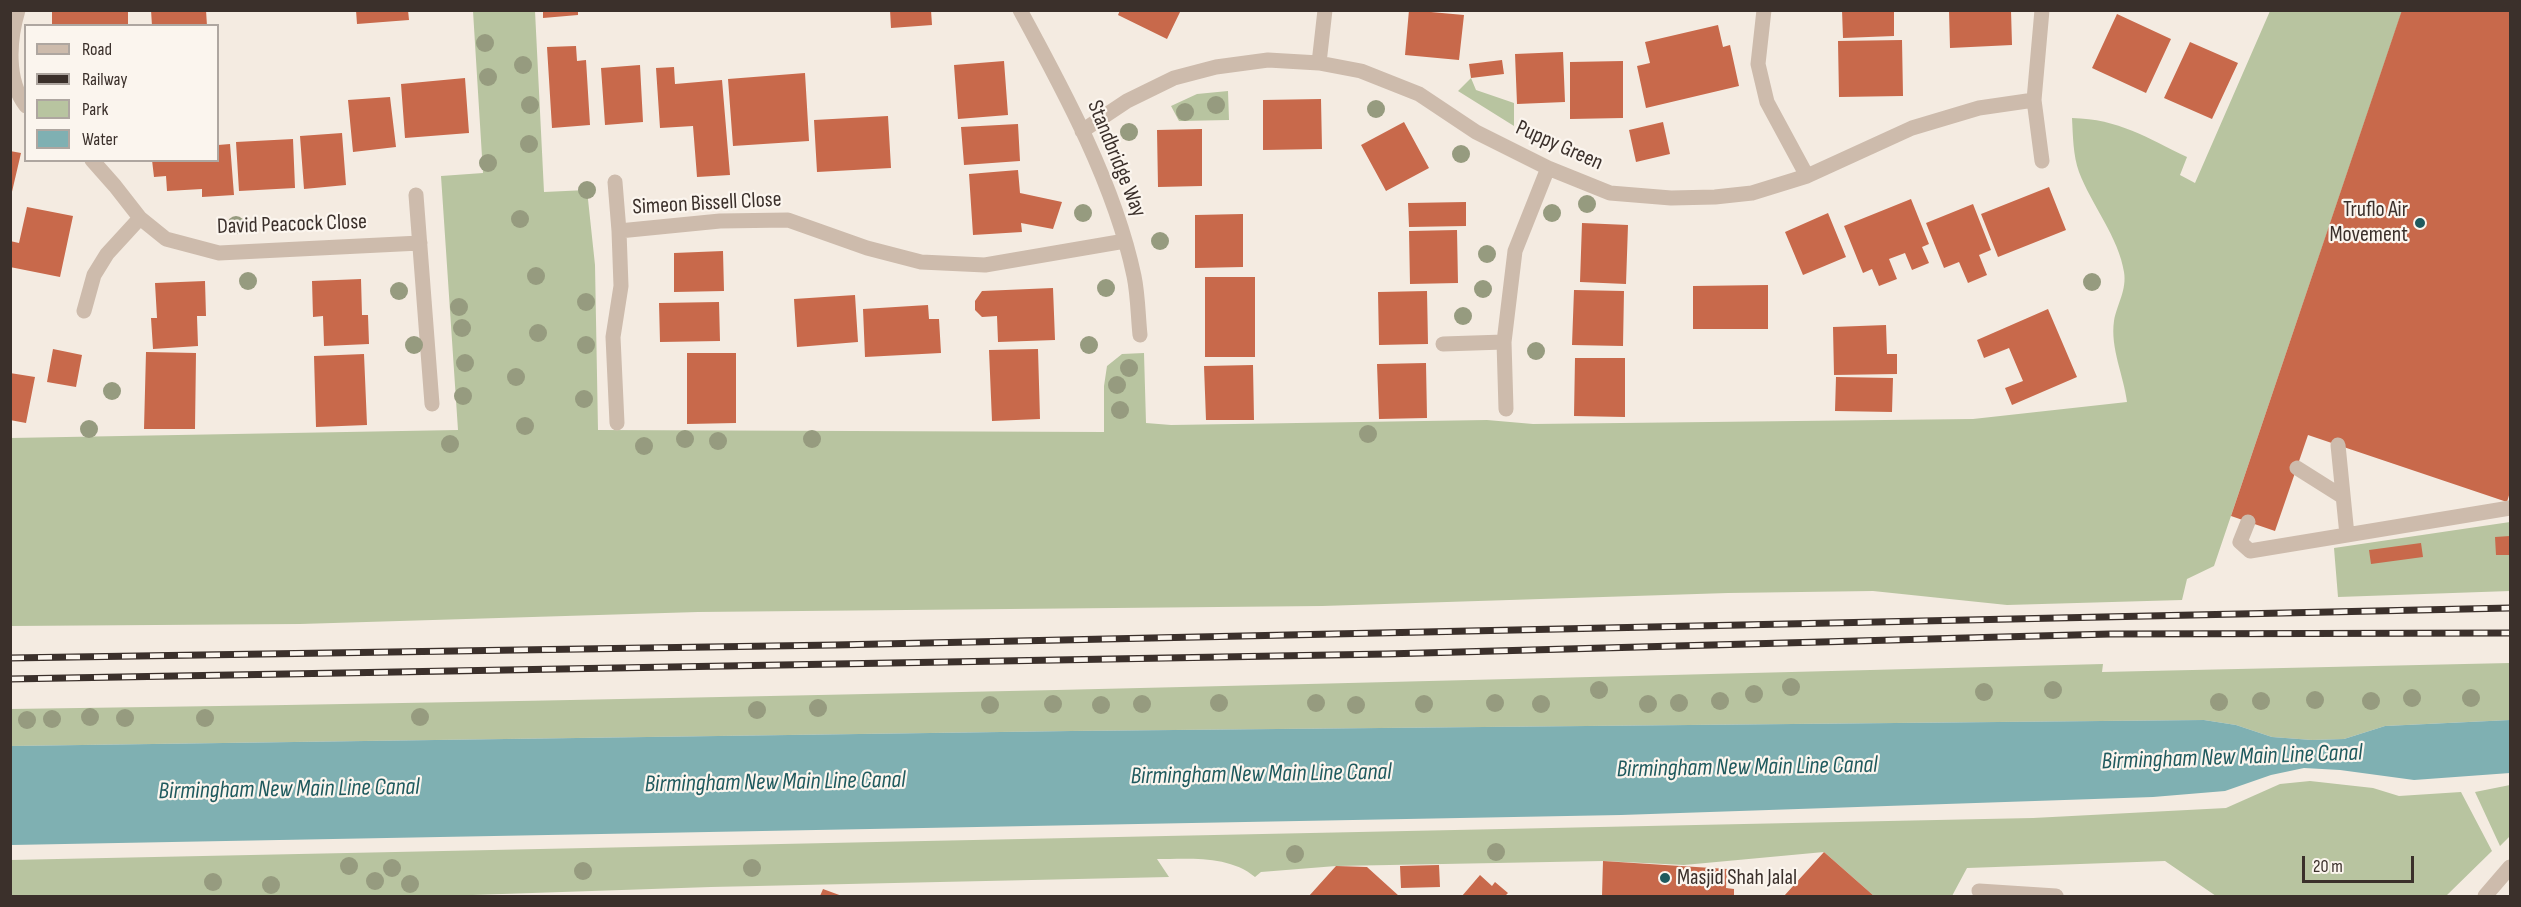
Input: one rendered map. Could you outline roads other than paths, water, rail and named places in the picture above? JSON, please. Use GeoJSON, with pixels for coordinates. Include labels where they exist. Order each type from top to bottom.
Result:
{"type":"FeatureCollection","features":[{"type":"Feature","properties":{"kind":"street"},"geometry":{"type":"LineString","coordinates":[[18,10],[13,31],[13,81],[24,102]]}},
{"type":"Feature","properties":{"kind":"street","name":"Standbridge Way"},"geometry":{"type":"LineString","coordinates":[[1020,10],[1082,130],[1125,241],[1135,277],[1140,335]]}},
{"type":"Feature","properties":{"kind":"street"},"geometry":{"type":"LineString","coordinates":[[1319,63],[1325,10]]}},
{"type":"Feature","properties":{"kind":"street"},"geometry":{"type":"LineString","coordinates":[[1764,10],[1758,64],[1767,102],[1807,176]]}},
{"type":"Feature","properties":{"kind":"street"},"geometry":{"type":"LineString","coordinates":[[2042,10],[2034,100],[2042,160]]}},
{"type":"Feature","properties":{"kind":"street","name":"Puppy Green"},"geometry":{"type":"LineString","coordinates":[[1082,130],[1127,101],[1174,78],[1216,67],[1268,60],[1319,63],[1361,71],[1419,94],[1476,132],[1548,168],[1610,193],[1671,198],[1752,193],[1807,176],[1912,128],[1979,108],[2034,100]]}},
{"type":"Feature","properties":{"kind":"street","name":"David Peacock Close"},"geometry":{"type":"LineString","coordinates":[[94,162],[116,186],[140,218],[166,239],[219,254],[420,243]]}},
{"type":"Feature","properties":{"kind":"street"},"geometry":{"type":"LineString","coordinates":[[1506,409],[1503,342],[1515,250],[1548,168]]}},
{"type":"Feature","properties":{"kind":"street"},"geometry":{"type":"LineString","coordinates":[[615,182],[619,231]]}},
{"type":"Feature","properties":{"kind":"street"},"geometry":{"type":"LineString","coordinates":[[416,195],[432,404]]}},
{"type":"Feature","properties":{"kind":"street"},"geometry":{"type":"LineString","coordinates":[[84,311],[94,275],[107,254],[140,218]]}},
{"type":"Feature","properties":{"kind":"street","name":"Simeon Bissell Close"},"geometry":{"type":"LineString","coordinates":[[617,423],[613,337],[621,286],[619,231],[720,221],[788,220],[867,248],[921,262],[985,266],[1125,241]]}},
{"type":"Feature","properties":{"kind":"street"},"geometry":{"type":"LineString","coordinates":[[1443,344],[1503,342]]}},
{"type":"Feature","properties":{"kind":"street"},"geometry":{"type":"LineString","coordinates":[[2338,445],[2347,535]]}},
{"type":"Feature","properties":{"kind":"street"},"geometry":{"type":"LineString","coordinates":[[2297,468],[2343,497]]}},
{"type":"Feature","properties":{"kind":"street"},"geometry":{"type":"LineString","coordinates":[[2248,522],[2240,542],[2250,551],[2511,508]]}},
{"type":"Feature","properties":{"kind":"street"},"geometry":{"type":"LineString","coordinates":[[2485,897],[2511,867]]}},
{"type":"Feature","properties":{"kind":"street"},"geometry":{"type":"LineString","coordinates":[[1978,891],[2056,897]]}},
{"type":"Feature","properties":{"kind":"water","name":"Birmingham New Main Line Canal"},"geometry":{"type":"Polygon","coordinates":[[[2204,720],[2236,725],[2272,737],[2312,740],[2344,739],[2385,726],[2510,720],[2510,773],[2414,780],[2340,770],[2304,768],[2271,775],[2225,791],[2153,797],[1621,815],[11,845],[11,746],[1071,731],[2204,720]]]}},
{"type":"Feature","properties":{"kind":"railway"},"geometry":{"type":"LineString","coordinates":[[10,658],[835,645],[2510,608]]}},
{"type":"Feature","properties":{"kind":"railway"},"geometry":{"type":"LineString","coordinates":[[10,679],[1386,654],[2110,634],[2510,633]]}},
{"type":"Feature","properties":{"kind":"place","name":"Truflo Air Movement"},"geometry":{"type":"Point","coordinates":[2420,223]}},
{"type":"Feature","properties":{"kind":"place","name":"Masjid Shah Jalal"},"geometry":{"type":"Point","coordinates":[1665,878]}}]}
